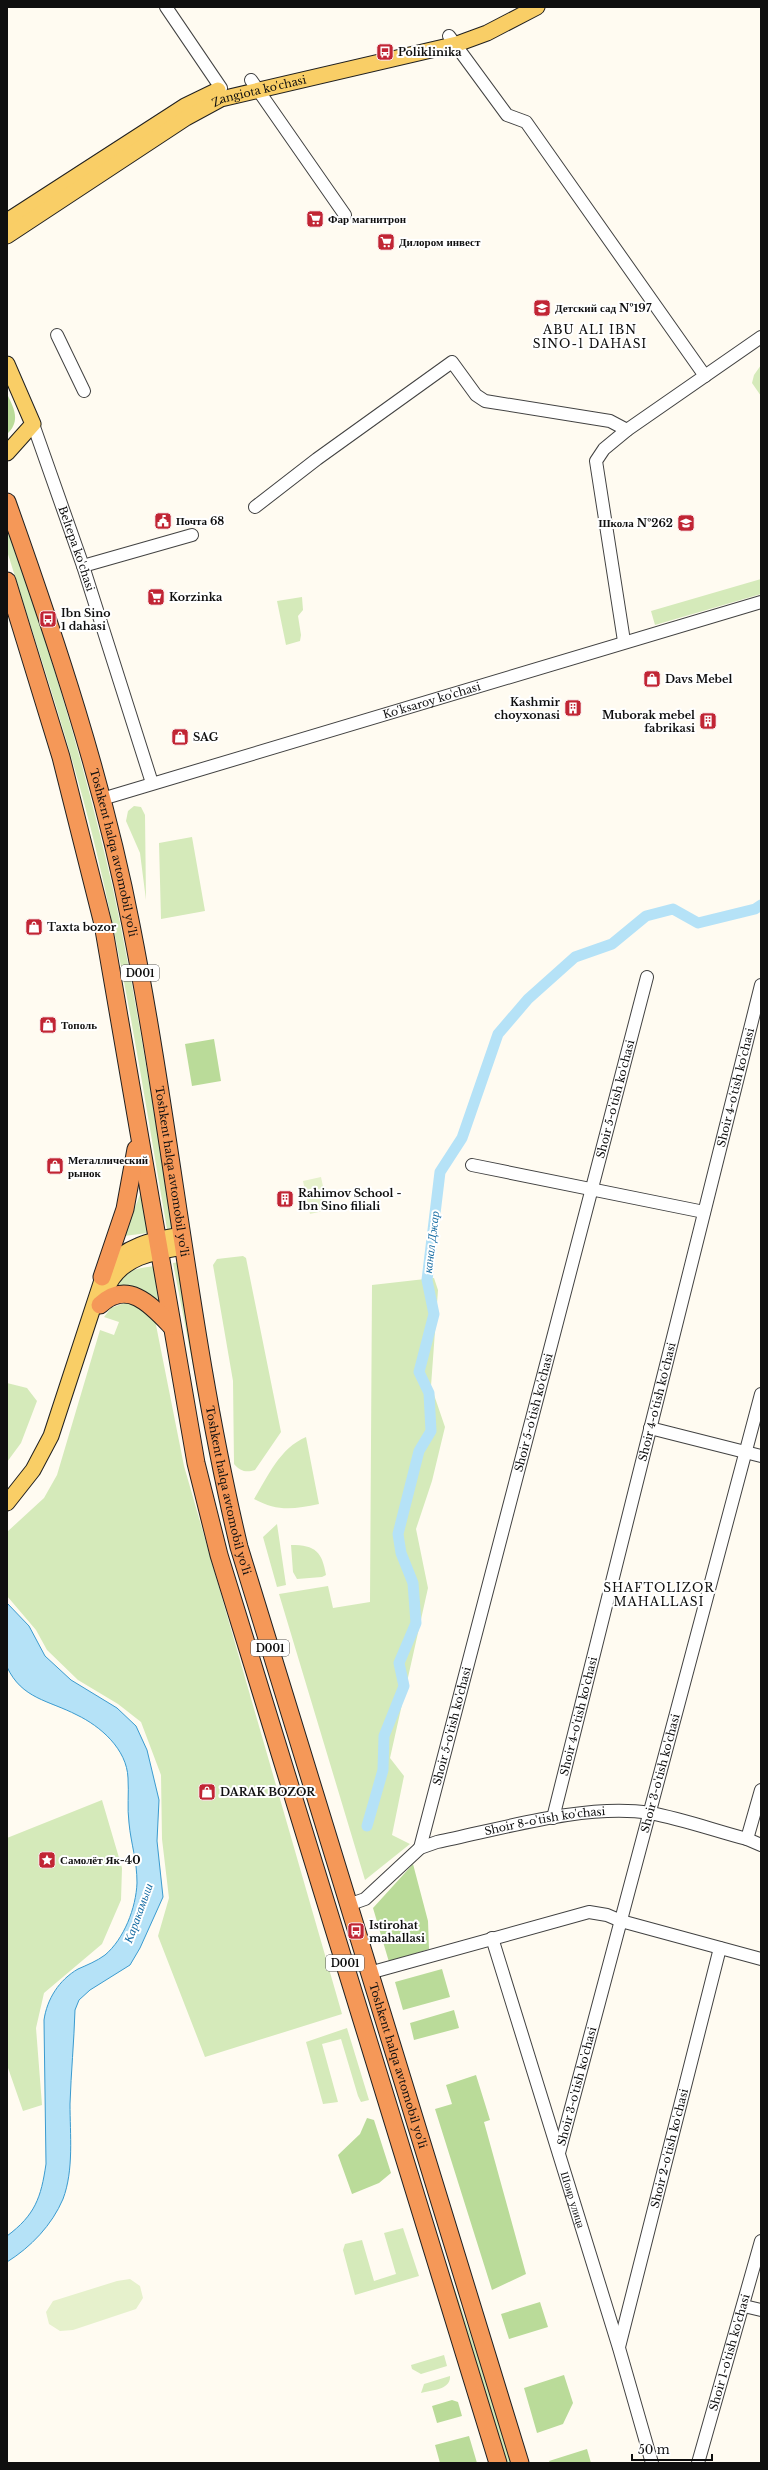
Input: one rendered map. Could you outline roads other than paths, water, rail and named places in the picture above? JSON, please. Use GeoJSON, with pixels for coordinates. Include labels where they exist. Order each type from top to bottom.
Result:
{"type":"FeatureCollection","features":[{"type":"Feature","properties":{"kind":"highway","name":"Toshkent halqa avtomobil yo'li"},"geometry":{"type":"LineString","coordinates":[[7,502],[48,620],[102,799],[135,949],[182,1241],[219,1457],[240,1547],[348,1905],[520,2463]]}},
{"type":"Feature","properties":{"kind":"highway","name":"Toshkent halqa avtomobil yo'li"},"geometry":{"type":"LineString","coordinates":[[7,581],[40,686],[89,866],[104,931],[171,1326],[196,1463],[219,1555],[498,2463]]}},
{"type":"Feature","properties":{"kind":"highway"},"geometry":{"type":"LineString","coordinates":[[102,1277],[124,1209],[133,1172],[138,1131]]}},
{"type":"Feature","properties":{"kind":"highway"},"geometry":{"type":"LineString","coordinates":[[100,1305],[108,1298],[117,1295],[136,1296],[154,1308],[171,1326]]}},
{"type":"Feature","properties":{"kind":"highway"},"geometry":{"type":"LineString","coordinates":[[196,1463],[219,1457]]}},
{"type":"Feature","properties":{"kind":"highway"},"geometry":{"type":"LineString","coordinates":[[416,2197],[437,2190]]}},
{"type":"Feature","properties":{"kind":"main road","name":"Zangiota ko'chasi"},"geometry":{"type":"LineString","coordinates":[[453,40],[519,7]]}},
{"type":"Feature","properties":{"kind":"main road","name":"Zangiota ko'chasi"},"geometry":{"type":"LineString","coordinates":[[7,221],[185,106],[221,88],[254,85],[487,33],[538,7]]}},
{"type":"Feature","properties":{"kind":"main road","name":"Zangiota ko'chasi"},"geometry":{"type":"LineString","coordinates":[[7,236],[186,118],[221,99],[254,85]]}},
{"type":"Feature","properties":{"kind":"main road","name":"Beltepa ko'chasi"},"geometry":{"type":"LineString","coordinates":[[7,364],[33,424]]}},
{"type":"Feature","properties":{"kind":"main road"},"geometry":{"type":"LineString","coordinates":[[7,453],[33,424]]}},
{"type":"Feature","properties":{"kind":"main road"},"geometry":{"type":"LineString","coordinates":[[7,497],[7,502]]}},
{"type":"Feature","properties":{"kind":"main road"},"geometry":{"type":"LineString","coordinates":[[7,1503],[33,1470],[51,1436],[102,1277],[109,1266],[123,1253],[141,1243],[157,1245],[182,1241]]}},
{"type":"Feature","properties":{"kind":"main road"},"geometry":{"type":"LineString","coordinates":[[7,1511],[30,1486],[50,1454],[65,1418],[100,1305],[109,1283],[120,1269],[157,1245]]}},
{"type":"Feature","properties":{"kind":"street"},"geometry":{"type":"LineString","coordinates":[[166,7],[221,88]]}},
{"type":"Feature","properties":{"kind":"street"},"geometry":{"type":"LineString","coordinates":[[453,40],[507,115],[526,122],[705,376]]}},
{"type":"Feature","properties":{"kind":"street"},"geometry":{"type":"LineString","coordinates":[[254,85],[344,215]]}},
{"type":"Feature","properties":{"kind":"street"},"geometry":{"type":"LineString","coordinates":[[57,335],[84,391]]}},
{"type":"Feature","properties":{"kind":"street"},"geometry":{"type":"LineString","coordinates":[[624,641],[596,461],[604,449],[627,430],[761,337]]}},
{"type":"Feature","properties":{"kind":"street"},"geometry":{"type":"LineString","coordinates":[[256,507],[317,459],[452,362],[476,395],[485,401],[610,421],[627,430]]}},
{"type":"Feature","properties":{"kind":"street","name":"Beltepa ko'chasi"},"geometry":{"type":"LineString","coordinates":[[33,424],[83,566],[152,783]]}},
{"type":"Feature","properties":{"kind":"street"},"geometry":{"type":"LineString","coordinates":[[83,566],[192,535]]}},
{"type":"Feature","properties":{"kind":"street","name":"Ko'ksaroy ko'chasi"},"geometry":{"type":"LineString","coordinates":[[102,799],[624,641],[761,602]]}},
{"type":"Feature","properties":{"kind":"street","name":"Shoir 5-o'tish ko'chasi"},"geometry":{"type":"LineString","coordinates":[[420,1848],[647,977]]}},
{"type":"Feature","properties":{"kind":"street","name":"Shoir 4-o'tish ko'chasi"},"geometry":{"type":"LineString","coordinates":[[553,1818],[760,985]]}},
{"type":"Feature","properties":{"kind":"street"},"geometry":{"type":"LineString","coordinates":[[472,1165],[704,1212]]}},
{"type":"Feature","properties":{"kind":"street","name":"Shoir 3-o'tish ko'chasi"},"geometry":{"type":"LineString","coordinates":[[559,2153],[761,1394]]}},
{"type":"Feature","properties":{"kind":"street"},"geometry":{"type":"LineString","coordinates":[[650,1428],[761,1456]]}},
{"type":"Feature","properties":{"kind":"street"},"geometry":{"type":"LineString","coordinates":[[747,1839],[761,1790]]}},
{"type":"Feature","properties":{"kind":"street","name":"Shoir 8-o'tish ko'chasi"},"geometry":{"type":"LineString","coordinates":[[348,1905],[365,1899],[420,1848],[437,1842],[553,1818],[611,1811],[650,1813],[747,1839],[761,1845]]}},
{"type":"Feature","properties":{"kind":"street"},"geometry":{"type":"LineString","coordinates":[[369,1973],[589,1912],[607,1915],[621,1921],[761,1959]]}},
{"type":"Feature","properties":{"kind":"street","name":"Шоир улица"},"geometry":{"type":"LineString","coordinates":[[492,1938],[619,2348],[652,2463]]}},
{"type":"Feature","properties":{"kind":"street","name":"Shoir 2-o'tish ko'chasi"},"geometry":{"type":"LineString","coordinates":[[619,2348],[720,1948]]}},
{"type":"Feature","properties":{"kind":"street","name":"Shoir 1-o'tish ko'chasi"},"geometry":{"type":"LineString","coordinates":[[698,2463],[744,2306],[761,2241]]}},
{"type":"Feature","properties":{"kind":"street"},"geometry":{"type":"LineString","coordinates":[[744,2306],[761,2310]]}},
{"type":"Feature","properties":{"kind":"water","name":"Каракамыш"},"geometry":{"type":"Polygon","coordinates":[[[7,1603],[29,1626],[45,1656],[71,1680],[117,1708],[136,1726],[147,1750],[159,1800],[157,1841],[163,1897],[140,1948],[130,1965],[90,1990],[79,2000],[75,2010],[70,2104],[70,2164],[69,2176],[63,2199],[53,2218],[40,2235],[7,2262],[7,2236],[24,2221],[35,2205],[42,2187],[46,2164],[44,2020],[48,2005],[60,1984],[71,1973],[105,1955],[118,1941],[131,1913],[137,1883],[128,1817],[128,1778],[123,1757],[111,1740],[95,1725],[28,1692],[13,1678],[6,1662],[7,1603]]]}},
{"type":"Feature","properties":{"kind":"waterway","name":"канал Джар"},"geometry":{"type":"LineString","coordinates":[[367,1826],[383,1770],[384,1736],[404,1686],[399,1663],[416,1623],[413,1583],[401,1553],[398,1534],[419,1451],[431,1431],[429,1393],[419,1372],[434,1314],[427,1280],[440,1172],[462,1138],[498,1034],[528,999],[575,957],[612,944],[646,916],[673,909],[698,923],[755,909],[761,905]]}},
{"type":"Feature","properties":{"kind":"place","name":"Poliklinika"},"geometry":{"type":"Point","coordinates":[385,52]}},
{"type":"Feature","properties":{"kind":"place","name":"Фар магнитрон"},"geometry":{"type":"Point","coordinates":[315,219]}},
{"type":"Feature","properties":{"kind":"place","name":"Дилором инвест"},"geometry":{"type":"Point","coordinates":[386,242]}},
{"type":"Feature","properties":{"kind":"place","name":"Детский сад №197"},"geometry":{"type":"Point","coordinates":[542,308]}},
{"type":"Feature","properties":{"kind":"place","name":"Почта 68"},"geometry":{"type":"Point","coordinates":[163,521]}},
{"type":"Feature","properties":{"kind":"place","name":"Школа №262"},"geometry":{"type":"Point","coordinates":[686,523]}},
{"type":"Feature","properties":{"kind":"place","name":"Korzinka"},"geometry":{"type":"Point","coordinates":[156,597]}},
{"type":"Feature","properties":{"kind":"place","name":"Ibn Sino 1 dahasi"},"geometry":{"type":"Point","coordinates":[48,619]}},
{"type":"Feature","properties":{"kind":"place","name":"Davs Mebel"},"geometry":{"type":"Point","coordinates":[652,679]}},
{"type":"Feature","properties":{"kind":"place","name":"Kashmir choyxonasi"},"geometry":{"type":"Point","coordinates":[573,708]}},
{"type":"Feature","properties":{"kind":"place","name":"Muborak mebel fabrikasi"},"geometry":{"type":"Point","coordinates":[708,721]}},
{"type":"Feature","properties":{"kind":"place","name":"SAG"},"geometry":{"type":"Point","coordinates":[180,737]}},
{"type":"Feature","properties":{"kind":"place","name":"Taxta bozor"},"geometry":{"type":"Point","coordinates":[34,927]}},
{"type":"Feature","properties":{"kind":"place","name":"Тополь"},"geometry":{"type":"Point","coordinates":[48,1025]}},
{"type":"Feature","properties":{"kind":"place","name":"Металлический рынок"},"geometry":{"type":"Point","coordinates":[55,1166]}},
{"type":"Feature","properties":{"kind":"place","name":"Rahimov School - Ibn Sino filiali"},"geometry":{"type":"Point","coordinates":[285,1199]}},
{"type":"Feature","properties":{"kind":"place","name":"DARAK BOZOR"},"geometry":{"type":"Point","coordinates":[207,1792]}},
{"type":"Feature","properties":{"kind":"place","name":"Самолёт Як-40"},"geometry":{"type":"Point","coordinates":[47,1860]}},
{"type":"Feature","properties":{"kind":"place","name":"Istirohat mahallasi"},"geometry":{"type":"Point","coordinates":[356,1931]}},
{"type":"Feature","properties":{"kind":"district","name":"ABU ALI IBN SINO-1 DAHASI"},"geometry":{"type":"Point","coordinates":[590,336]}},
{"type":"Feature","properties":{"kind":"district","name":"SHAFTOLIZOR MAHALLASI"},"geometry":{"type":"Point","coordinates":[659,1594]}}]}
